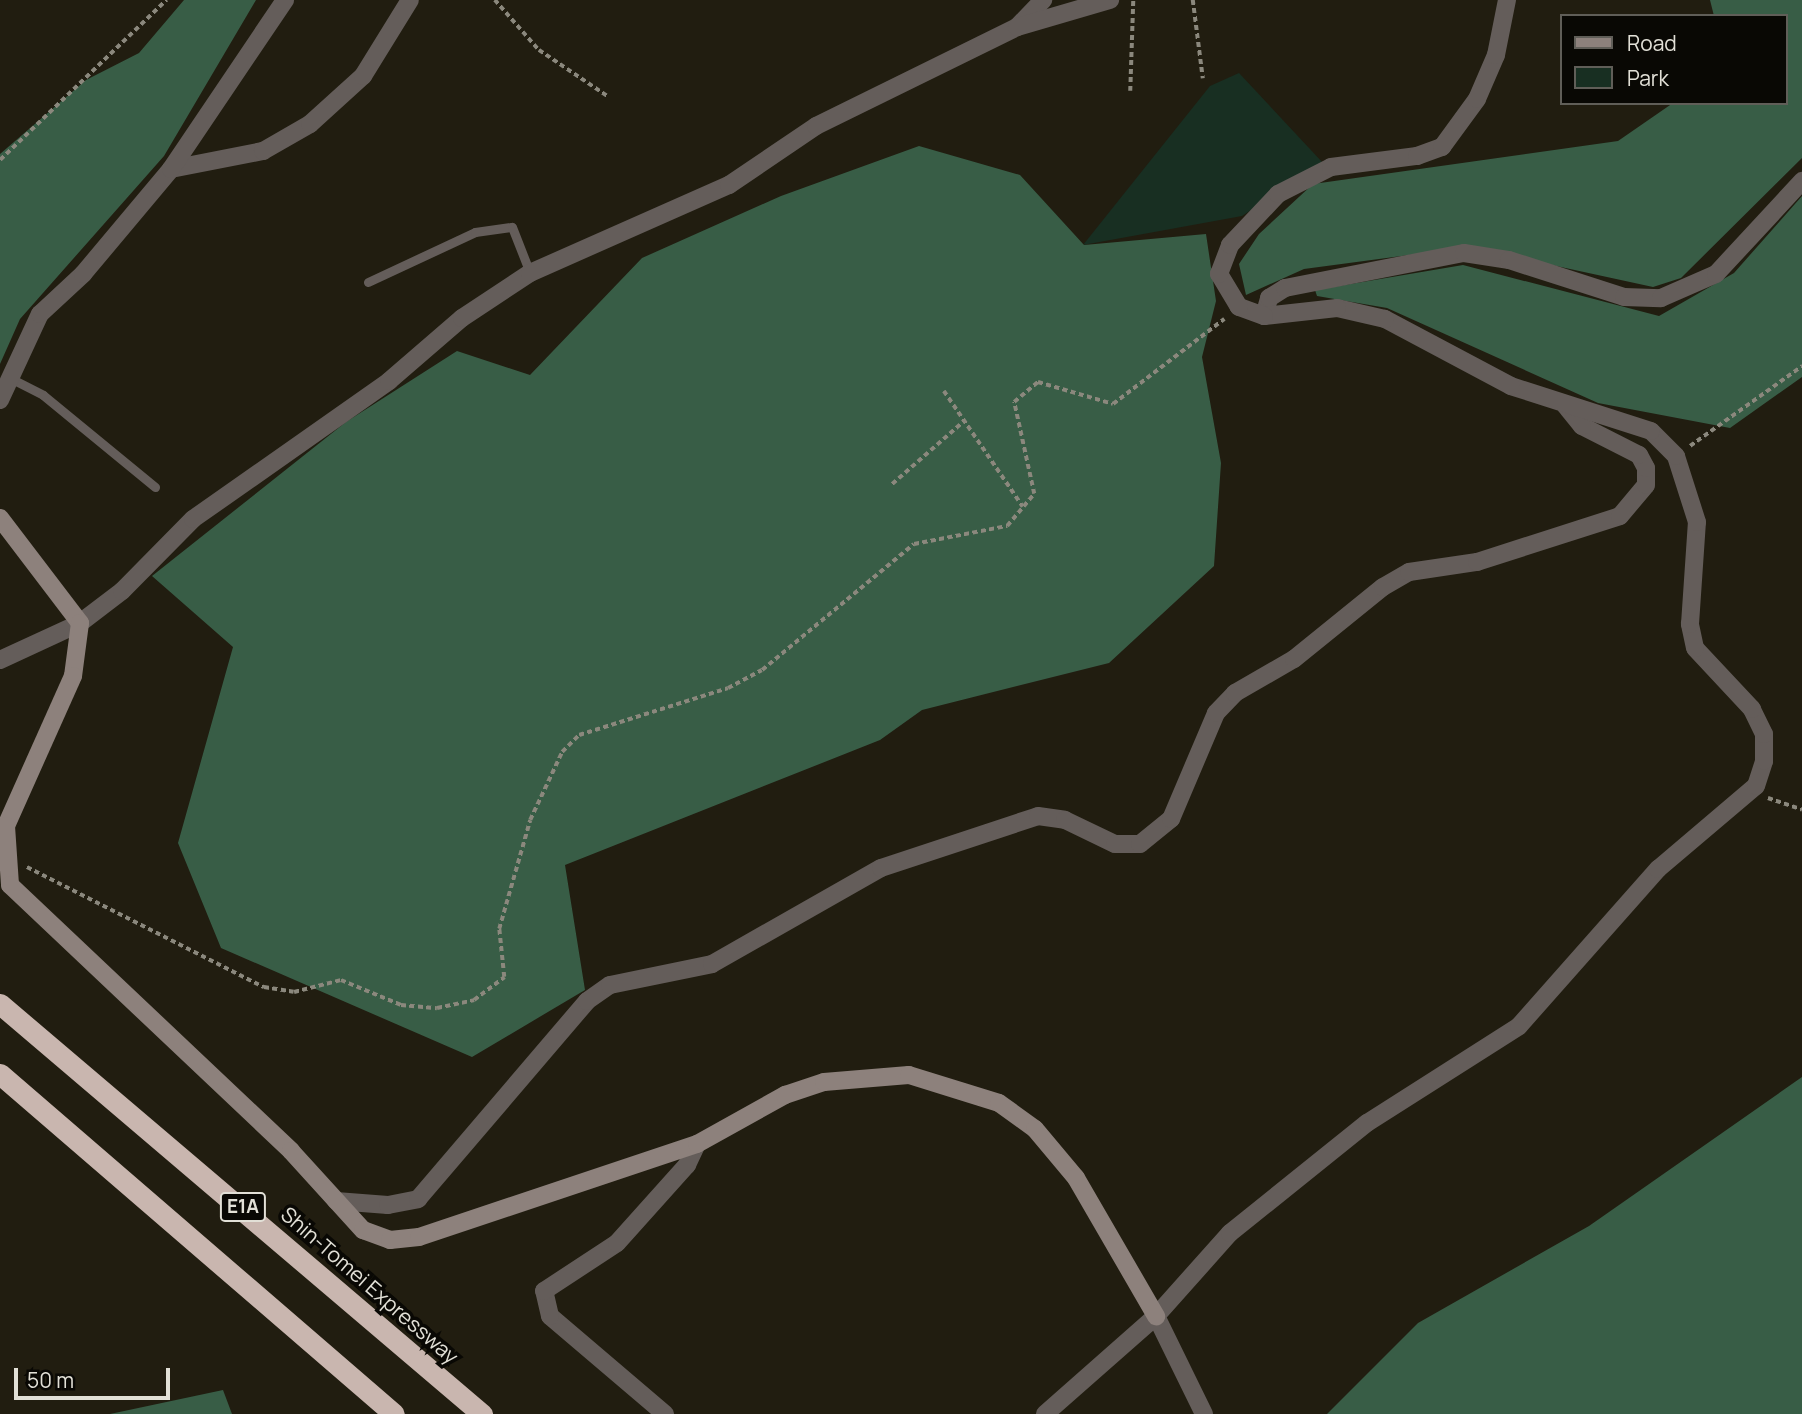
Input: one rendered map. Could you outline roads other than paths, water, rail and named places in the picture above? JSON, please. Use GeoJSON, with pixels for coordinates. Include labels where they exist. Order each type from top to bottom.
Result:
{"type":"FeatureCollection","features":[{"type":"Feature","properties":{"kind":"highway","name":"Shin-Tomei Expressway"},"geometry":{"type":"LineString","coordinates":[[0,1004],[482,1414]]}},
{"type":"Feature","properties":{"kind":"highway","name":"E1A"},"geometry":{"type":"LineString","coordinates":[[0,1074],[394,1414]]}},
{"type":"Feature","properties":{"kind":"street"},"geometry":{"type":"LineString","coordinates":[[0,400],[40,314],[83,274],[171,169],[285,0]]}},
{"type":"Feature","properties":{"kind":"street"},"geometry":{"type":"LineString","coordinates":[[171,169],[262,151],[310,124],[363,76],[410,0]]}},
{"type":"Feature","properties":{"kind":"street"},"geometry":{"type":"LineString","coordinates":[[1017,27],[1044,0]]}},
{"type":"Feature","properties":{"kind":"street"},"geometry":{"type":"LineString","coordinates":[[0,660],[80,623],[122,591],[192,519],[389,381],[462,318],[530,273],[729,186],[816,126],[1017,27],[1110,0]]}},
{"type":"Feature","properties":{"kind":"street"},"geometry":{"type":"LineString","coordinates":[[1045,1414],[1156,1316],[1230,1233],[1367,1123],[1519,1026],[1658,869],[1756,786],[1765,761],[1764,734],[1752,709],[1695,648],[1692,636],[1697,522],[1676,456],[1651,431],[1566,406],[1511,386],[1385,319],[1337,308],[1264,316],[1239,307],[1219,274],[1230,245],[1278,194],[1331,167],[1417,156],[1442,148],[1477,99],[1496,55],[1507,0]]}},
{"type":"Feature","properties":{"kind":"street"},"geometry":{"type":"LineString","coordinates":[[1264,316],[1269,298],[1285,288],[1464,253],[1509,260],[1624,297],[1661,298],[1716,274],[1802,181]]}},
{"type":"Feature","properties":{"kind":"street"},"geometry":{"type":"LineString","coordinates":[[337,1201],[388,1205],[418,1199],[587,1002],[610,985],[712,964],[881,868],[1038,816],[1065,820],[1115,844],[1140,844],[1171,819],[1216,713],[1235,692],[1294,659],[1383,587],[1409,572],[1477,562],[1620,516],[1646,485],[1643,462],[1583,426],[1566,406]]}},
{"type":"Feature","properties":{"kind":"street"},"geometry":{"type":"LineString","coordinates":[[0,518],[80,623],[73,676],[6,826],[4,856],[10,886],[337,1201],[363,1230],[390,1240],[419,1237],[697,1144],[785,1095],[824,1082],[909,1075],[952,1085],[999,1103],[1035,1129],[1076,1178],[1156,1316],[1204,1414]]}},
{"type":"Feature","properties":{"kind":"street"},"geometry":{"type":"LineString","coordinates":[[665,1414],[550,1316],[544,1291],[617,1243],[687,1165],[697,1144]]}},
{"type":"Feature","properties":{"kind":"lane"},"geometry":{"type":"LineString","coordinates":[[368,282],[475,232],[512,227],[530,273]]}},
{"type":"Feature","properties":{"kind":"lane"},"geometry":{"type":"LineString","coordinates":[[10,378],[43,395],[155,487]]}}]}
